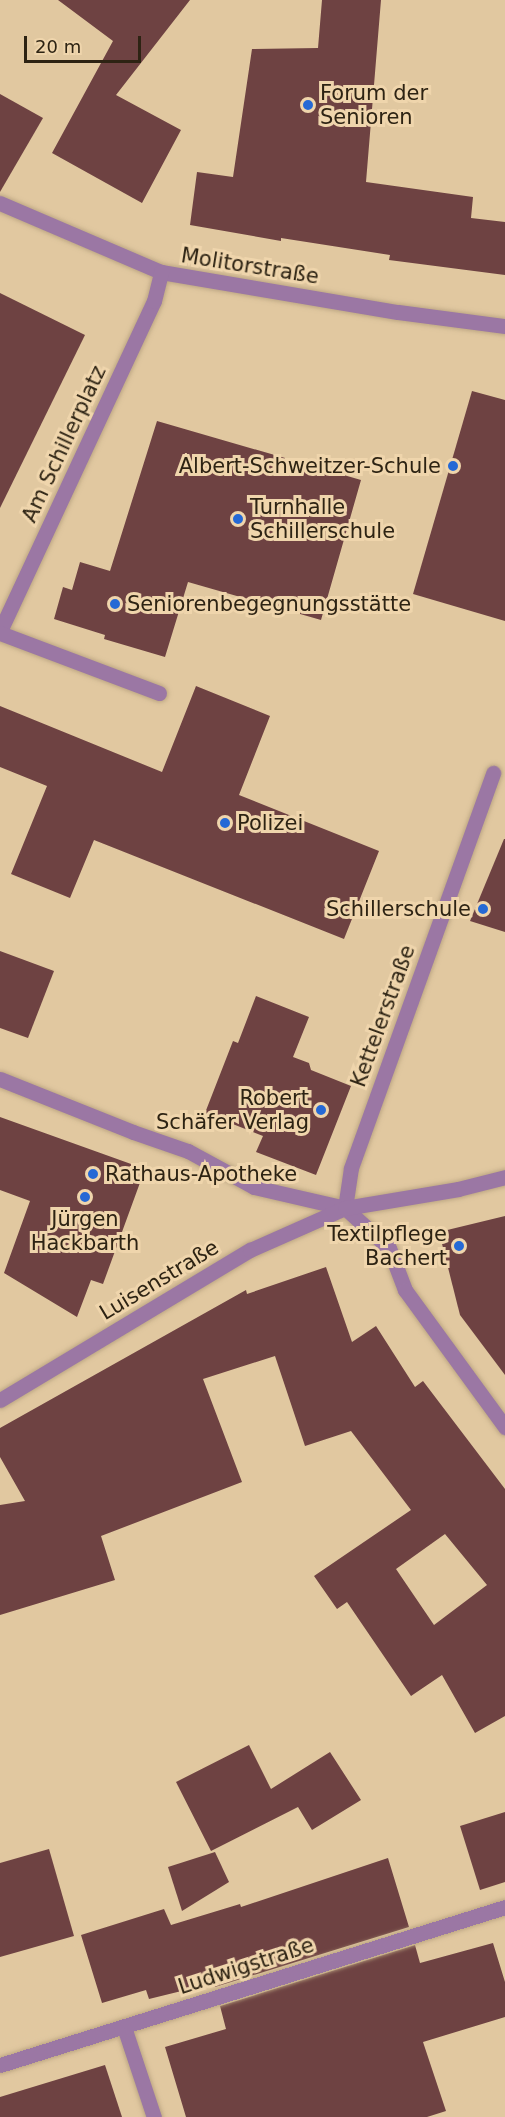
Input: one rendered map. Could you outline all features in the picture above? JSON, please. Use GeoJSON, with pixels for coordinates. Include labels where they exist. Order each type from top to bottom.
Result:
{"type":"FeatureCollection","features":[{"type":"Feature","properties":{"kind":"street","name":"Molitorstraße"},"geometry":{"type":"LineString","coordinates":[[0,204],[161,272],[398,312],[505,326]]}},
{"type":"Feature","properties":{"kind":"street","name":"Am Schillerplatz"},"geometry":{"type":"LineString","coordinates":[[159,693],[0,632],[154,301],[161,272]]}},
{"type":"Feature","properties":{"kind":"street","name":"Kettelerstraße"},"geometry":{"type":"LineString","coordinates":[[345,1208],[351,1168],[493,773]]}},
{"type":"Feature","properties":{"kind":"street"},"geometry":{"type":"LineString","coordinates":[[0,1079],[133,1132],[188,1151],[254,1187],[345,1208],[458,1189],[505,1177]]}},
{"type":"Feature","properties":{"kind":"street"},"geometry":{"type":"LineString","coordinates":[[345,1208],[389,1248],[405,1290],[505,1427]]}},
{"type":"Feature","properties":{"kind":"street","name":"Luisenstraße"},"geometry":{"type":"LineString","coordinates":[[0,1400],[250,1250],[345,1208]]}},
{"type":"Feature","properties":{"kind":"street","name":"Ludwigstraße"},"geometry":{"type":"LineString","coordinates":[[0,2065],[505,1907]]}},
{"type":"Feature","properties":{"kind":"street"},"geometry":{"type":"LineString","coordinates":[[124,2027],[154,2117]]}},
{"type":"Feature","properties":{"kind":"building"},"geometry":{"type":"Polygon","coordinates":[[[58,0],[190,0],[116,95],[181,130],[142,203],[52,153],[113,41],[58,0]]]}},
{"type":"Feature","properties":{"kind":"building"},"geometry":{"type":"Polygon","coordinates":[[[322,0],[381,0],[366,182],[473,197],[471,218],[505,222],[505,275],[389,260],[390,255],[281,238],[281,241],[190,225],[197,172],[233,177],[252,49],[318,48],[322,0]]]}},
{"type":"Feature","properties":{"kind":"building"},"geometry":{"type":"Polygon","coordinates":[[[0,94],[43,118],[0,192],[0,94]]]}},
{"type":"Feature","properties":{"kind":"building"},"geometry":{"type":"Polygon","coordinates":[[[0,293],[85,335],[0,508],[0,293]]]}},
{"type":"Feature","properties":{"kind":"building"},"geometry":{"type":"Polygon","coordinates":[[[472,391],[505,400],[505,621],[413,594],[472,391]]]}},
{"type":"Feature","properties":{"kind":"building","name":"Turnhalle Schillerschule"},"geometry":{"type":"Polygon","coordinates":[[[157,421],[361,480],[321,620],[188,582],[165,657],[104,639],[105,635],[54,619],[63,587],[72,590],[80,562],[110,571],[157,421]]]}},
{"type":"Feature","properties":{"kind":"building","name":"Polizei"},"geometry":{"type":"Polygon","coordinates":[[[196,686],[270,716],[239,795],[379,851],[344,939],[94,840],[70,898],[11,874],[47,786],[0,767],[0,706],[162,772],[196,686]]]}},
{"type":"Feature","properties":{"kind":"building"},"geometry":{"type":"Polygon","coordinates":[[[505,839],[505,932],[470,921],[505,839]]]}},
{"type":"Feature","properties":{"kind":"building"},"geometry":{"type":"Polygon","coordinates":[[[0,951],[54,971],[28,1038],[0,1028],[0,951]]]}},
{"type":"Feature","properties":{"kind":"building"},"geometry":{"type":"Polygon","coordinates":[[[256,996],[309,1017],[293,1057],[309,1063],[311,1070],[351,1086],[316,1175],[256,1152],[263,1136],[205,1113],[233,1041],[238,1043],[256,996]]]}},
{"type":"Feature","properties":{"kind":"building"},"geometry":{"type":"Polygon","coordinates":[[[0,1117],[145,1169],[103,1284],[91,1280],[77,1317],[4,1273],[30,1201],[0,1190],[0,1117]]]}},
{"type":"Feature","properties":{"kind":"building"},"geometry":{"type":"Polygon","coordinates":[[[505,1216],[505,1375],[460,1315],[439,1232],[505,1216]]]}},
{"type":"Feature","properties":{"kind":"building"},"geometry":{"type":"Polygon","coordinates":[[[326,1267],[352,1342],[376,1326],[415,1387],[423,1381],[505,1489],[505,1716],[475,1733],[442,1675],[411,1696],[347,1602],[337,1609],[314,1576],[411,1510],[351,1431],[305,1446],[275,1356],[203,1379],[242,1482],[101,1536],[115,1580],[0,1615],[0,1505],[25,1501],[0,1457],[0,1428],[246,1290],[247,1294],[326,1267]],[[445,1534],[396,1569],[434,1625],[487,1585],[445,1534]]]}},
{"type":"Feature","properties":{"kind":"building"},"geometry":{"type":"Polygon","coordinates":[[[249,1745],[271,1789],[330,1752],[361,1800],[312,1830],[298,1807],[211,1851],[176,1782],[249,1745]]]}},
{"type":"Feature","properties":{"kind":"building"},"geometry":{"type":"Polygon","coordinates":[[[505,1812],[505,1882],[480,1890],[460,1826],[505,1812]]]}},
{"type":"Feature","properties":{"kind":"building"},"geometry":{"type":"Polygon","coordinates":[[[49,1849],[74,1936],[0,1957],[0,1863],[49,1849]]]}},
{"type":"Feature","properties":{"kind":"building"},"geometry":{"type":"Polygon","coordinates":[[[215,1852],[229,1882],[182,1911],[168,1867],[215,1852]]]}},
{"type":"Feature","properties":{"kind":"building"},"geometry":{"type":"Polygon","coordinates":[[[388,1858],[409,1927],[215,1987],[214,1983],[149,1999],[146,1990],[102,2003],[81,1935],[164,1909],[171,1925],[240,1904],[241,1907],[388,1858]]]}},
{"type":"Feature","properties":{"kind":"building"},"geometry":{"type":"Polygon","coordinates":[[[493,1943],[505,1982],[505,2017],[423,2042],[446,2111],[427,2117],[186,2117],[165,2047],[226,2029],[220,2006],[415,1945],[420,1963],[493,1943]]]}},
{"type":"Feature","properties":{"kind":"building"},"geometry":{"type":"Polygon","coordinates":[[[105,2065],[122,2117],[0,2117],[0,2097],[105,2065]]]}},
{"type":"Feature","properties":{"kind":"place","name":"Forum der Senioren"},"geometry":{"type":"Point","coordinates":[308,105]}},
{"type":"Feature","properties":{"kind":"place","name":"Albert-Schweitzer-Schule"},"geometry":{"type":"Point","coordinates":[453,466]}},
{"type":"Feature","properties":{"kind":"place","name":"Turnhalle Schillerschule"},"geometry":{"type":"Point","coordinates":[238,519]}},
{"type":"Feature","properties":{"kind":"place","name":"Seniorenbegegnungsstätte"},"geometry":{"type":"Point","coordinates":[115,604]}},
{"type":"Feature","properties":{"kind":"place","name":"Polizei"},"geometry":{"type":"Point","coordinates":[225,823]}},
{"type":"Feature","properties":{"kind":"place","name":"Schillerschule"},"geometry":{"type":"Point","coordinates":[483,909]}},
{"type":"Feature","properties":{"kind":"place","name":"Robert Schäfer Verlag"},"geometry":{"type":"Point","coordinates":[321,1110]}},
{"type":"Feature","properties":{"kind":"place","name":"Rathaus-Apotheke"},"geometry":{"type":"Point","coordinates":[93,1174]}},
{"type":"Feature","properties":{"kind":"place","name":"Jürgen Hackbarth"},"geometry":{"type":"Point","coordinates":[85,1197]}},
{"type":"Feature","properties":{"kind":"place","name":"Textilpflege Bachert"},"geometry":{"type":"Point","coordinates":[459,1246]}}]}
